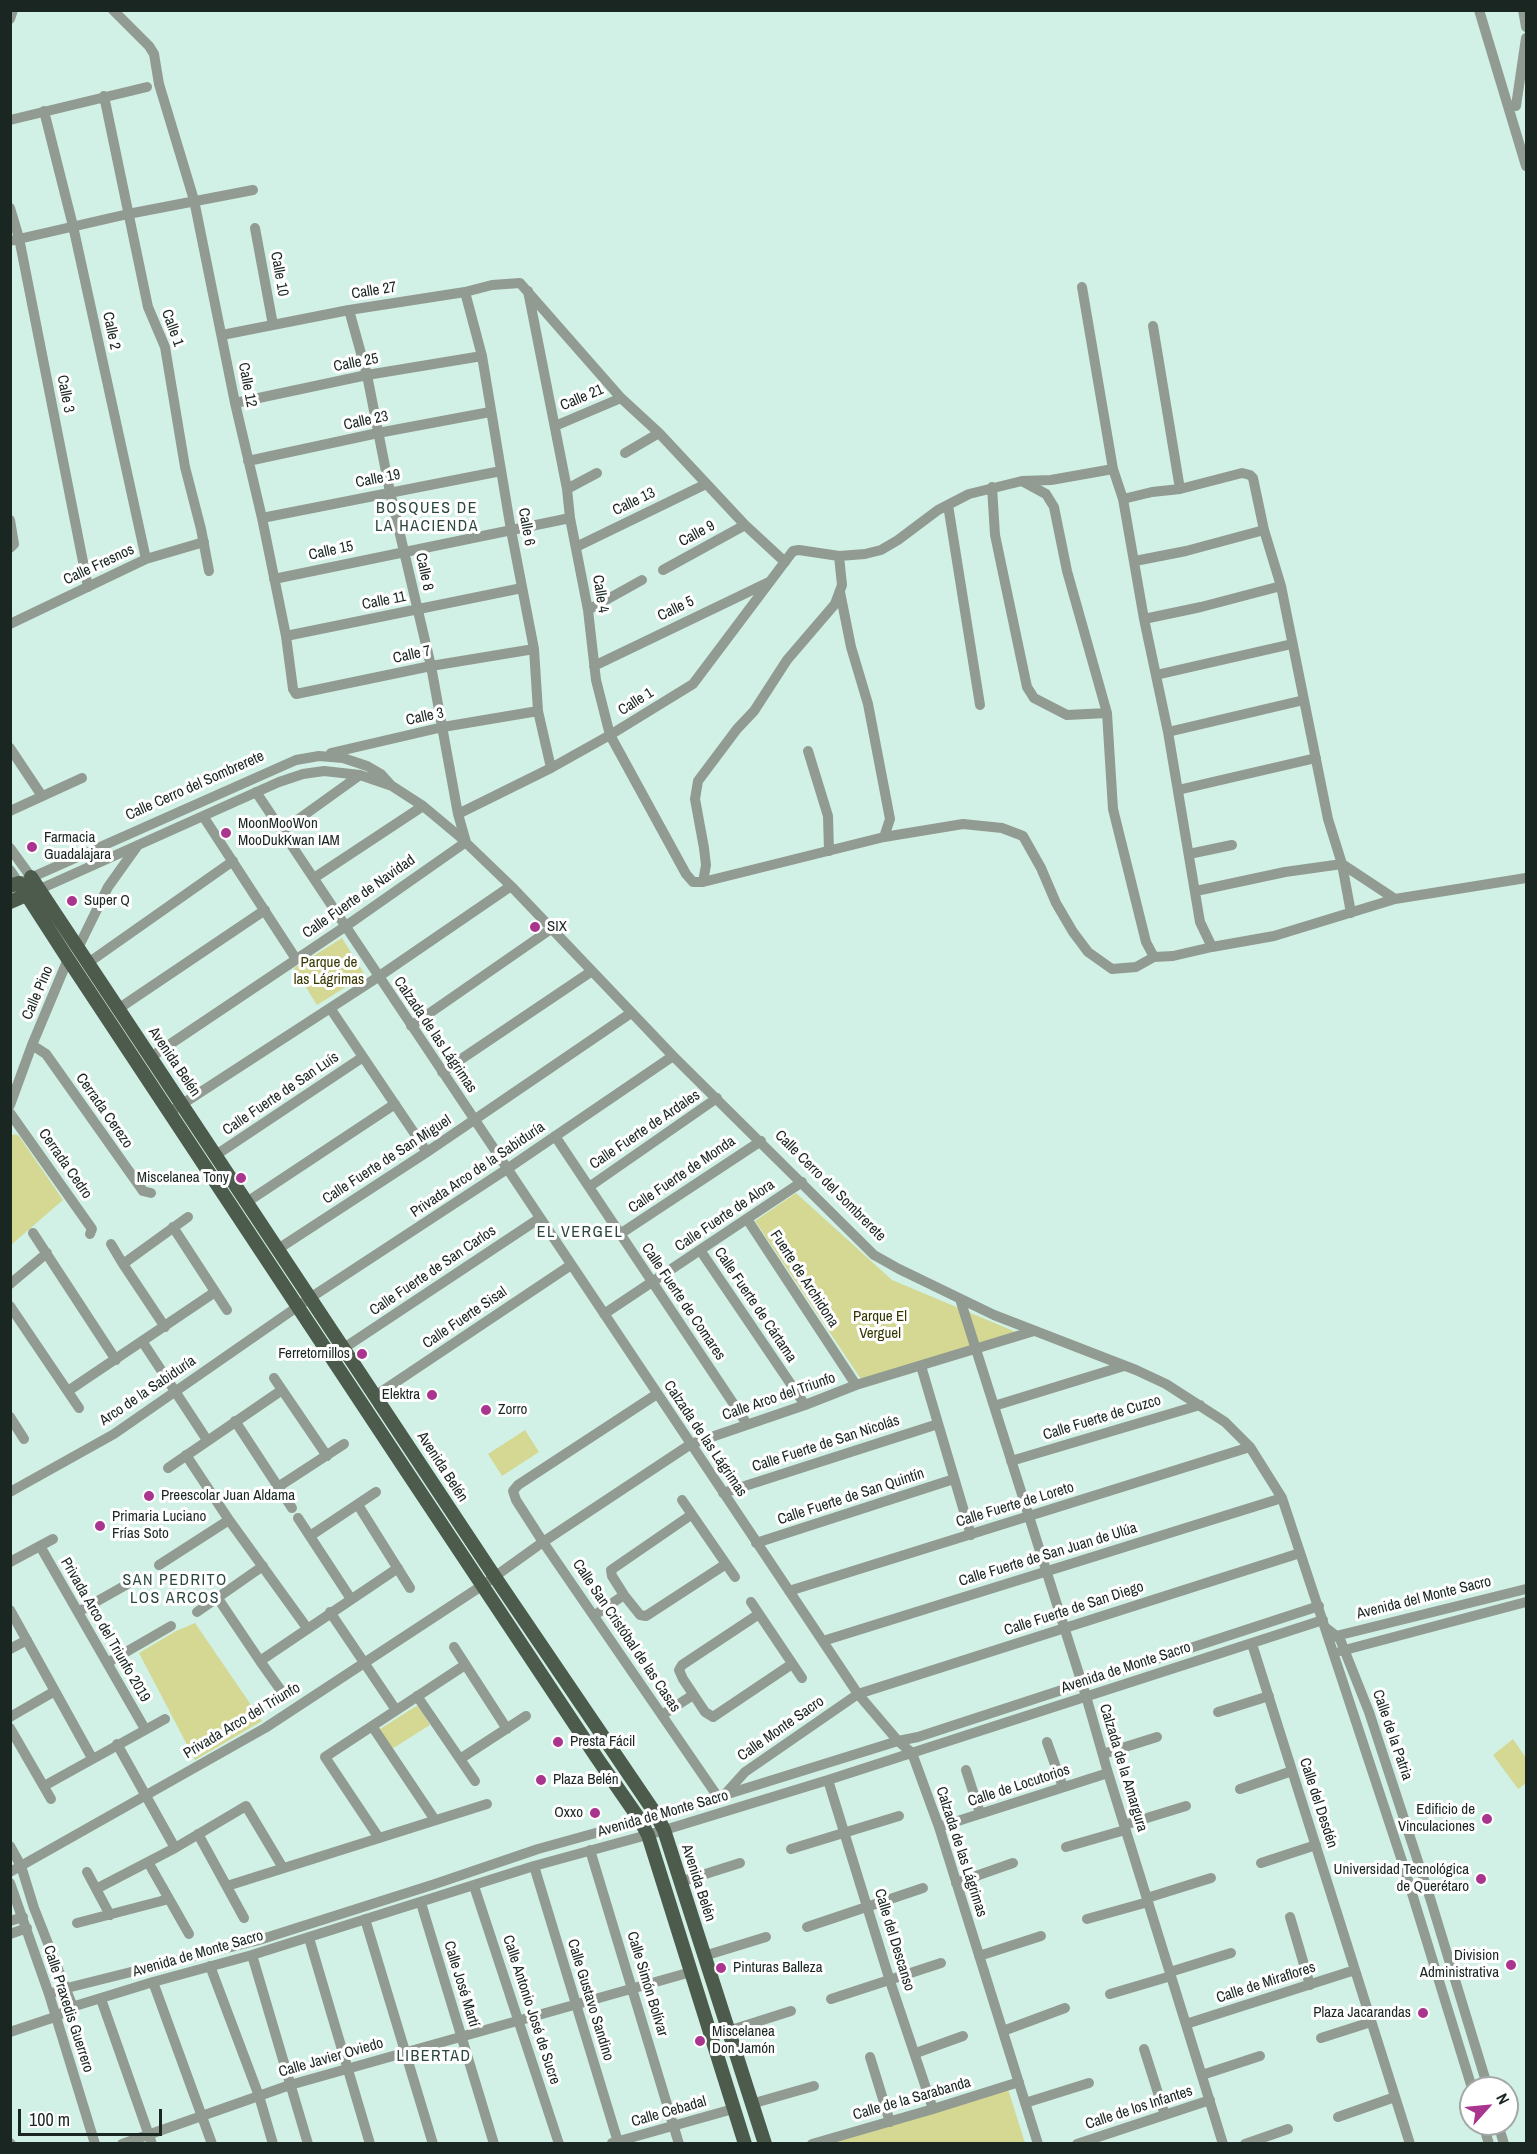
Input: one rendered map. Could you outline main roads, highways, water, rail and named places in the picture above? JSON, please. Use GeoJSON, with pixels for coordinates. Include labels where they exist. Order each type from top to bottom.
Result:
{"type":"FeatureCollection","features":[{"type":"Feature","properties":{"kind":"main road","name":"Avenida Belén"},"geometry":{"type":"LineString","coordinates":[[20,882],[33,892],[78,948],[151,1057],[176,1108],[298,1307],[489,1581],[657,1816],[664,1830],[765,2144]]}},
{"type":"Feature","properties":{"kind":"main road","name":"Avenida Belén"},"geometry":{"type":"LineString","coordinates":[[33,892],[68,960],[176,1108],[216,1155],[344,1348],[597,1758],[640,1820],[648,1835],[745,2144]]}},
{"type":"Feature","properties":{"kind":"main road","name":"Calle Cerro del Sombrerete"},"geometry":{"type":"LineString","coordinates":[[10,902],[33,892]]}},
{"type":"Feature","properties":{"kind":"place","name":"MoonMooWon MooDukKwan IAM"},"geometry":{"type":"Point","coordinates":[226,833]}},
{"type":"Feature","properties":{"kind":"place","name":"Farmacia Guadalajara"},"geometry":{"type":"Point","coordinates":[32,847]}},
{"type":"Feature","properties":{"kind":"place","name":"Super Q"},"geometry":{"type":"Point","coordinates":[72,901]}},
{"type":"Feature","properties":{"kind":"place","name":"SIX"},"geometry":{"type":"Point","coordinates":[535,927]}},
{"type":"Feature","properties":{"kind":"place","name":"Miscelanea Tony"},"geometry":{"type":"Point","coordinates":[241,1178]}},
{"type":"Feature","properties":{"kind":"place","name":"Ferretornillos"},"geometry":{"type":"Point","coordinates":[362,1354]}},
{"type":"Feature","properties":{"kind":"place","name":"Elektra"},"geometry":{"type":"Point","coordinates":[432,1395]}},
{"type":"Feature","properties":{"kind":"place","name":"Zorro"},"geometry":{"type":"Point","coordinates":[486,1410]}},
{"type":"Feature","properties":{"kind":"place","name":"Preescolar Juan Aldama"},"geometry":{"type":"Point","coordinates":[149,1496]}},
{"type":"Feature","properties":{"kind":"place","name":"Primaria Luciano Frías Soto"},"geometry":{"type":"Point","coordinates":[100,1526]}},
{"type":"Feature","properties":{"kind":"place","name":"Presta Fácil"},"geometry":{"type":"Point","coordinates":[558,1742]}},
{"type":"Feature","properties":{"kind":"place","name":"Plaza Belén"},"geometry":{"type":"Point","coordinates":[541,1780]}},
{"type":"Feature","properties":{"kind":"place","name":"Oxxo"},"geometry":{"type":"Point","coordinates":[595,1813]}},
{"type":"Feature","properties":{"kind":"place","name":"Edificio de Vinculaciones"},"geometry":{"type":"Point","coordinates":[1487,1819]}},
{"type":"Feature","properties":{"kind":"place","name":"Universidad Tecnológica de Querétaro"},"geometry":{"type":"Point","coordinates":[1481,1879]}},
{"type":"Feature","properties":{"kind":"place","name":"Division Administrativa"},"geometry":{"type":"Point","coordinates":[1511,1965]}},
{"type":"Feature","properties":{"kind":"place","name":"Pinturas Balleza"},"geometry":{"type":"Point","coordinates":[721,1968]}},
{"type":"Feature","properties":{"kind":"place","name":"Plaza Jacarandas"},"geometry":{"type":"Point","coordinates":[1423,2013]}},
{"type":"Feature","properties":{"kind":"place","name":"Miscelanea Don Jamón"},"geometry":{"type":"Point","coordinates":[700,2041]}},
{"type":"Feature","properties":{"kind":"district","name":"BOSQUES DE LA HACIENDA"},"geometry":{"type":"Point","coordinates":[427,518]}},
{"type":"Feature","properties":{"kind":"district","name":"EL VERGEL"},"geometry":{"type":"Point","coordinates":[580,1233]}},
{"type":"Feature","properties":{"kind":"district","name":"SAN PEDRITO LOS ARCOS"},"geometry":{"type":"Point","coordinates":[175,1590]}},
{"type":"Feature","properties":{"kind":"district","name":"LIBERTAD"},"geometry":{"type":"Point","coordinates":[434,2057]}},
{"type":"Feature","properties":{"kind":"park label","name":"Parque de las Lágrimas"},"geometry":{"type":"Point","coordinates":[329,972]}},
{"type":"Feature","properties":{"kind":"park label","name":"Parque El Verguel"},"geometry":{"type":"Point","coordinates":[880,1326]}}]}
